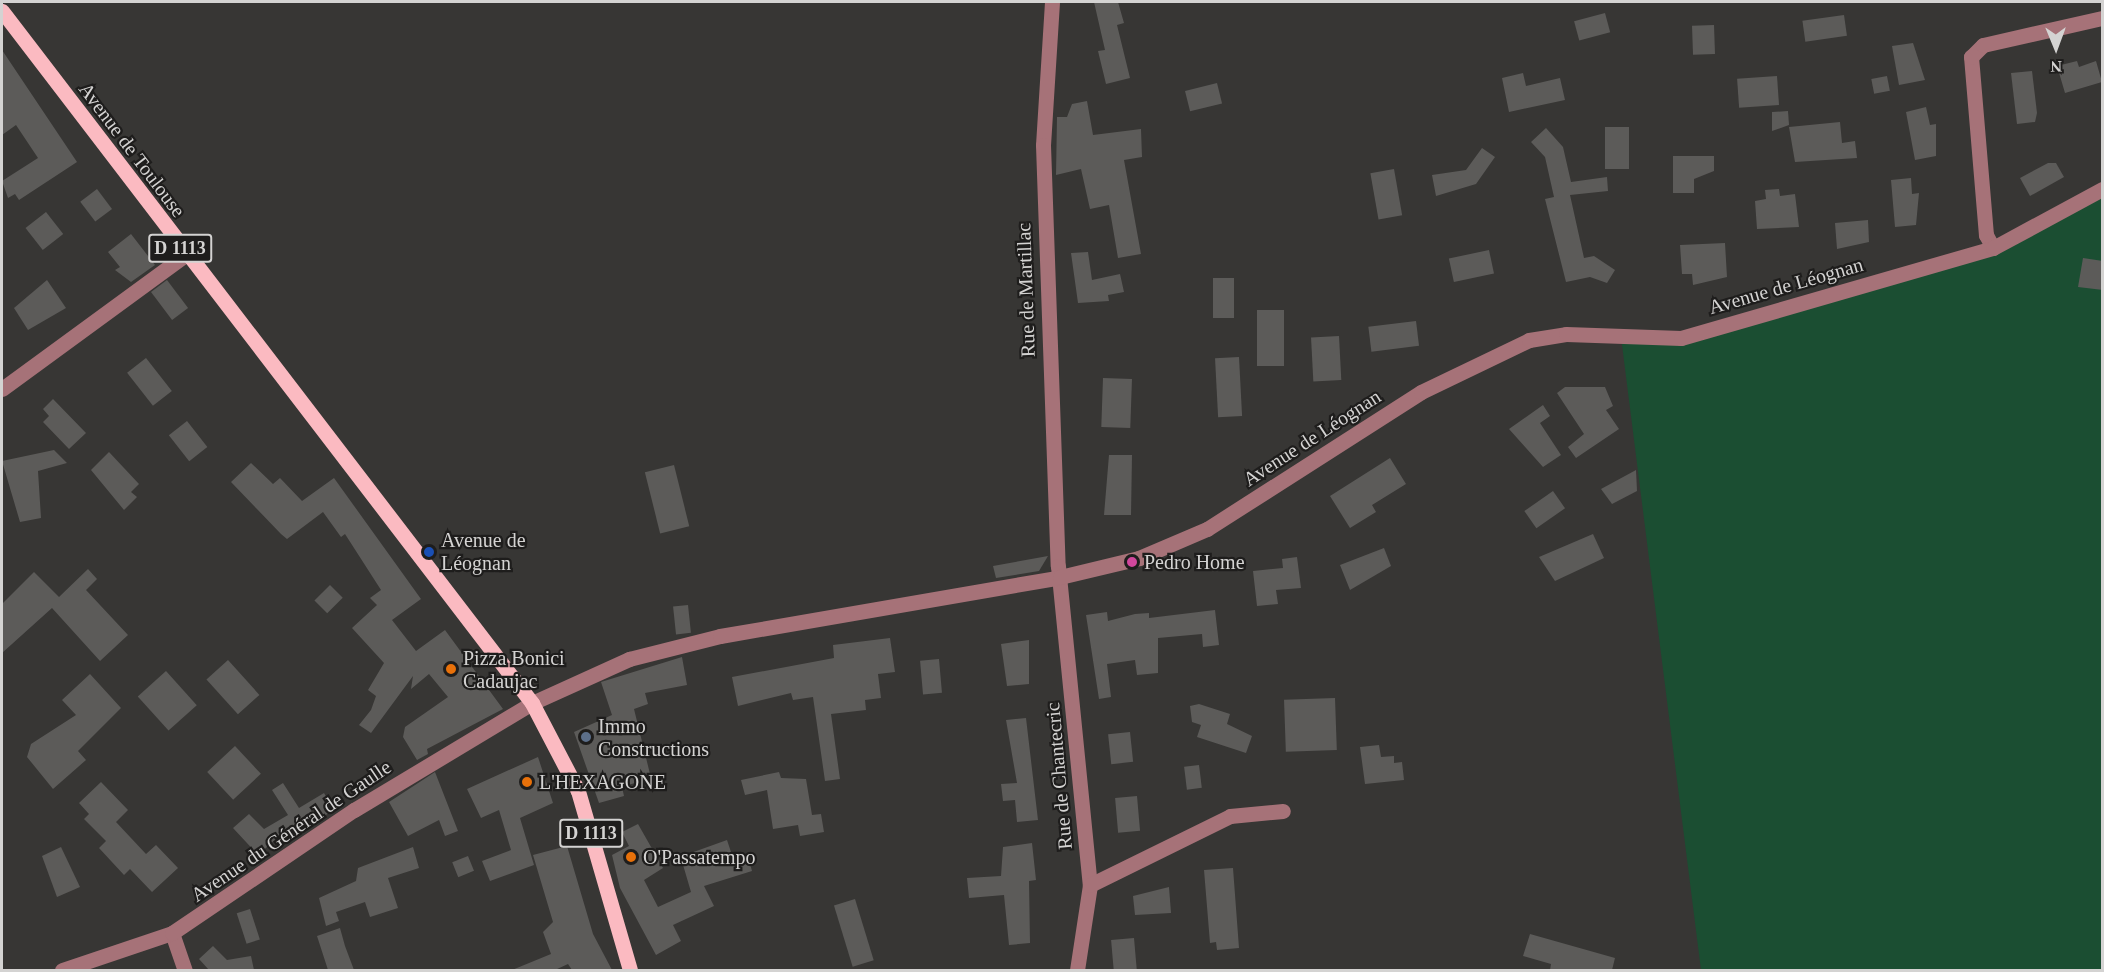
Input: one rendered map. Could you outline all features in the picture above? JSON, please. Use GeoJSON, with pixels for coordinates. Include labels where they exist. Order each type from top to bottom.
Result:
{"type":"FeatureCollection","features":[{"type":"Feature","properties":{"kind":"main road","name":"Avenue de Toulouse"},"geometry":{"type":"LineString","coordinates":[[2,11],[361,485],[532,703]]}},
{"type":"Feature","properties":{"kind":"main road","name":"D 1113"},"geometry":{"type":"LineString","coordinates":[[532,703],[578,791],[630,970]]}},
{"type":"Feature","properties":{"kind":"street","name":"Rue de Martillac"},"geometry":{"type":"LineString","coordinates":[[1052,2],[1044,168],[1060,578]]}},
{"type":"Feature","properties":{"kind":"street"},"geometry":{"type":"LineString","coordinates":[[1993,248],[1985,224],[1971,57],[1983,45],[2103,18]]}},
{"type":"Feature","properties":{"kind":"street","name":"Avenue de Léognan"},"geometry":{"type":"LineString","coordinates":[[532,703],[629,660],[720,636],[1060,578],[1139,558],[1207,529],[1421,392],[1529,340],[1566,334],[1680,338],[1993,248],[2103,189]]}},
{"type":"Feature","properties":{"kind":"street"},"geometry":{"type":"LineString","coordinates":[[2,389],[185,255]]}},
{"type":"Feature","properties":{"kind":"street","name":"Rue de Chantecric"},"geometry":{"type":"LineString","coordinates":[[1060,578],[1090,885],[1077,970]]}},
{"type":"Feature","properties":{"kind":"street","name":"Avenue du Général de Gaulle"},"geometry":{"type":"LineString","coordinates":[[62,970],[172,933],[354,810],[532,703]]}},
{"type":"Feature","properties":{"kind":"street"},"geometry":{"type":"LineString","coordinates":[[1090,885],[1230,816],[1283,811]]}},
{"type":"Feature","properties":{"kind":"street"},"geometry":{"type":"LineString","coordinates":[[172,933],[185,970]]}},
{"type":"Feature","properties":{"kind":"green space"},"geometry":{"type":"Polygon","coordinates":[[[2102,189],[2102,970],[1701,970],[1621,337],[1681,338],[1993,248],[2102,189]]]}},
{"type":"Feature","properties":{"kind":"building"},"geometry":{"type":"Polygon","coordinates":[[[1094,2],[1118,2],[1124,23],[1117,25],[1130,78],[1106,84],[1098,51],[1105,50],[1094,2]]]}},
{"type":"Feature","properties":{"kind":"building"},"geometry":{"type":"Polygon","coordinates":[[[1605,13],[1610,32],[1579,41],[1574,21],[1605,13]]]}},
{"type":"Feature","properties":{"kind":"building"},"geometry":{"type":"Polygon","coordinates":[[[1844,15],[1847,36],[1805,42],[1802,21],[1844,15]]]}},
{"type":"Feature","properties":{"kind":"building"},"geometry":{"type":"Polygon","coordinates":[[[1714,25],[1715,54],[1693,55],[1692,26],[1714,25]]]}},
{"type":"Feature","properties":{"kind":"building"},"geometry":{"type":"Polygon","coordinates":[[[1913,43],[1925,80],[1899,85],[1892,46],[1913,43]]]}},
{"type":"Feature","properties":{"kind":"building"},"geometry":{"type":"Polygon","coordinates":[[[2,50],[77,162],[19,200],[15,194],[8,198],[2,181],[38,158],[16,125],[2,135],[2,50]]]}},
{"type":"Feature","properties":{"kind":"building"},"geometry":{"type":"Polygon","coordinates":[[[2077,61],[2079,67],[2096,61],[2102,82],[2065,93],[2057,66],[2077,61]]]}},
{"type":"Feature","properties":{"kind":"building"},"geometry":{"type":"Polygon","coordinates":[[[2032,71],[2037,113],[2035,122],[2017,124],[2011,73],[2032,71]]]}},
{"type":"Feature","properties":{"kind":"building"},"geometry":{"type":"Polygon","coordinates":[[[1523,73],[1526,86],[1560,78],[1565,100],[1509,112],[1502,78],[1523,73]]]}},
{"type":"Feature","properties":{"kind":"building"},"geometry":{"type":"Polygon","coordinates":[[[1777,76],[1779,105],[1739,108],[1737,79],[1777,76]]]}},
{"type":"Feature","properties":{"kind":"building"},"geometry":{"type":"Polygon","coordinates":[[[1887,76],[1890,91],[1874,94],[1871,79],[1887,76]]]}},
{"type":"Feature","properties":{"kind":"building"},"geometry":{"type":"Polygon","coordinates":[[[1217,83],[1222,103],[1190,111],[1185,91],[1217,83]]]}},
{"type":"Feature","properties":{"kind":"building"},"geometry":{"type":"Polygon","coordinates":[[[1087,101],[1093,135],[1141,129],[1142,157],[1124,160],[1141,254],[1118,258],[1109,205],[1090,209],[1081,169],[1056,175],[1057,117],[1067,117],[1072,104],[1087,101]]]}},
{"type":"Feature","properties":{"kind":"building"},"geometry":{"type":"Polygon","coordinates":[[[1926,107],[1930,125],[1936,124],[1936,156],[1915,160],[1906,112],[1926,107]]]}},
{"type":"Feature","properties":{"kind":"building"},"geometry":{"type":"Polygon","coordinates":[[[1788,111],[1789,125],[1772,131],[1772,112],[1788,111]]]}},
{"type":"Feature","properties":{"kind":"building"},"geometry":{"type":"Polygon","coordinates":[[[1840,122],[1842,143],[1855,141],[1857,158],[1795,162],[1789,127],[1840,122]]]}},
{"type":"Feature","properties":{"kind":"building"},"geometry":{"type":"Polygon","coordinates":[[[1605,127],[1629,127],[1629,169],[1605,169],[1605,127]]]}},
{"type":"Feature","properties":{"kind":"building"},"geometry":{"type":"Polygon","coordinates":[[[1546,128],[1563,147],[1571,182],[1607,177],[1608,191],[1570,195],[1584,258],[1594,256],[1615,270],[1607,283],[1590,277],[1566,282],[1545,199],[1554,197],[1545,157],[1531,142],[1546,128]]]}},
{"type":"Feature","properties":{"kind":"building"},"geometry":{"type":"Polygon","coordinates":[[[1482,148],[1495,157],[1476,184],[1436,196],[1432,175],[1466,170],[1482,148]]]}},
{"type":"Feature","properties":{"kind":"building"},"geometry":{"type":"Polygon","coordinates":[[[1673,156],[1714,156],[1714,171],[1694,179],[1694,193],[1673,193],[1673,156]]]}},
{"type":"Feature","properties":{"kind":"building"},"geometry":{"type":"Polygon","coordinates":[[[2048,163],[2056,163],[2064,177],[2030,196],[2020,178],[2048,163]]]}},
{"type":"Feature","properties":{"kind":"building"},"geometry":{"type":"Polygon","coordinates":[[[1394,169],[1402,215],[1379,219],[1370,173],[1394,169]]]}},
{"type":"Feature","properties":{"kind":"building"},"geometry":{"type":"Polygon","coordinates":[[[1911,178],[1912,194],[1919,193],[1916,225],[1895,227],[1891,180],[1911,178]]]}},
{"type":"Feature","properties":{"kind":"building"},"geometry":{"type":"Polygon","coordinates":[[[97,189],[112,209],[95,222],[80,202],[97,189]]]}},
{"type":"Feature","properties":{"kind":"building"},"geometry":{"type":"Polygon","coordinates":[[[1779,189],[1780,196],[1795,194],[1799,227],[1757,229],[1755,201],[1766,199],[1765,190],[1779,189]]]}},
{"type":"Feature","properties":{"kind":"building"},"geometry":{"type":"Polygon","coordinates":[[[46,212],[63,234],[43,250],[26,228],[46,212]]]}},
{"type":"Feature","properties":{"kind":"building"},"geometry":{"type":"Polygon","coordinates":[[[1868,220],[1869,242],[1837,249],[1835,223],[1868,220]]]}},
{"type":"Feature","properties":{"kind":"building"},"geometry":{"type":"Polygon","coordinates":[[[131,234],[155,265],[131,282],[115,270],[120,267],[108,252],[131,234]]]}},
{"type":"Feature","properties":{"kind":"building"},"geometry":{"type":"Polygon","coordinates":[[[1725,243],[1727,277],[1693,285],[1692,274],[1682,274],[1680,245],[1725,243]]]}},
{"type":"Feature","properties":{"kind":"building"},"geometry":{"type":"Polygon","coordinates":[[[1489,250],[1494,273],[1454,282],[1449,259],[1489,250]]]}},
{"type":"Feature","properties":{"kind":"building"},"geometry":{"type":"Polygon","coordinates":[[[1088,252],[1092,280],[1120,274],[1124,292],[1108,295],[1109,301],[1078,303],[1071,253],[1088,252]]]}},
{"type":"Feature","properties":{"kind":"building"},"geometry":{"type":"Polygon","coordinates":[[[2083,258],[2103,261],[2103,290],[2078,287],[2083,258]]]}},
{"type":"Feature","properties":{"kind":"building"},"geometry":{"type":"Polygon","coordinates":[[[1213,278],[1234,278],[1234,318],[1213,318],[1213,278]]]}},
{"type":"Feature","properties":{"kind":"building"},"geometry":{"type":"Polygon","coordinates":[[[47,280],[66,308],[28,330],[14,308],[47,280]]]}},
{"type":"Feature","properties":{"kind":"building"},"geometry":{"type":"Polygon","coordinates":[[[167,280],[188,308],[172,320],[151,292],[167,280]]]}},
{"type":"Feature","properties":{"kind":"building"},"geometry":{"type":"Polygon","coordinates":[[[1257,310],[1284,310],[1284,366],[1257,366],[1257,310]]]}},
{"type":"Feature","properties":{"kind":"building"},"geometry":{"type":"Polygon","coordinates":[[[1416,321],[1419,346],[1371,352],[1368,327],[1416,321]]]}},
{"type":"Feature","properties":{"kind":"building"},"geometry":{"type":"Polygon","coordinates":[[[1339,336],[1341,380],[1313,381],[1311,337],[1339,336]]]}},
{"type":"Feature","properties":{"kind":"building"},"geometry":{"type":"Polygon","coordinates":[[[1239,357],[1242,416],[1218,417],[1215,358],[1239,357]]]}},
{"type":"Feature","properties":{"kind":"building"},"geometry":{"type":"Polygon","coordinates":[[[146,358],[172,391],[153,406],[127,373],[146,358]]]}},
{"type":"Feature","properties":{"kind":"building"},"geometry":{"type":"Polygon","coordinates":[[[1103,378],[1132,379],[1130,428],[1101,427],[1103,378]]]}},
{"type":"Feature","properties":{"kind":"building"},"geometry":{"type":"Polygon","coordinates":[[[1565,387],[1605,387],[1613,406],[1606,410],[1619,429],[1576,458],[1568,447],[1584,434],[1557,393],[1565,387]]]}},
{"type":"Feature","properties":{"kind":"building"},"geometry":{"type":"Polygon","coordinates":[[[53,399],[86,433],[69,449],[43,422],[49,416],[43,409],[53,399]]]}},
{"type":"Feature","properties":{"kind":"building"},"geometry":{"type":"Polygon","coordinates":[[[1543,405],[1550,416],[1540,423],[1561,455],[1543,467],[1509,429],[1543,405]]]}},
{"type":"Feature","properties":{"kind":"building"},"geometry":{"type":"Polygon","coordinates":[[[187,421],[207,447],[189,461],[169,435],[187,421]]]}},
{"type":"Feature","properties":{"kind":"building"},"geometry":{"type":"Polygon","coordinates":[[[54,450],[67,463],[38,471],[41,518],[20,522],[2,461],[54,450]]]}},
{"type":"Feature","properties":{"kind":"building"},"geometry":{"type":"Polygon","coordinates":[[[109,452],[139,484],[131,492],[137,497],[124,510],[91,470],[109,452]]]}},
{"type":"Feature","properties":{"kind":"building"},"geometry":{"type":"Polygon","coordinates":[[[1109,455],[1132,455],[1131,515],[1104,515],[1109,455]]]}},
{"type":"Feature","properties":{"kind":"building"},"geometry":{"type":"Polygon","coordinates":[[[1390,458],[1406,484],[1372,505],[1376,512],[1350,528],[1330,496],[1390,458]]]}},
{"type":"Feature","properties":{"kind":"building"},"geometry":{"type":"Polygon","coordinates":[[[251,463],[273,484],[280,478],[302,501],[334,478],[421,599],[392,620],[416,651],[445,630],[503,709],[427,749],[428,754],[417,760],[403,737],[405,727],[448,697],[429,674],[411,689],[413,676],[371,733],[359,725],[371,710],[376,696],[368,690],[384,663],[352,628],[377,605],[370,598],[381,590],[345,534],[341,537],[323,512],[287,539],[281,534],[231,482],[251,463]]]}},
{"type":"Feature","properties":{"kind":"building"},"geometry":{"type":"Polygon","coordinates":[[[674,465],[689,526],[660,533],[645,472],[674,465]]]}},
{"type":"Feature","properties":{"kind":"building"},"geometry":{"type":"Polygon","coordinates":[[[1636,470],[1637,491],[1612,504],[1601,489],[1636,470]]]}},
{"type":"Feature","properties":{"kind":"building"},"geometry":{"type":"Polygon","coordinates":[[[1553,491],[1565,508],[1536,528],[1524,511],[1553,491]]]}},
{"type":"Feature","properties":{"kind":"building"},"geometry":{"type":"Polygon","coordinates":[[[1593,534],[1604,558],[1555,581],[1539,557],[1593,534]]]}},
{"type":"Feature","properties":{"kind":"building"},"geometry":{"type":"Polygon","coordinates":[[[1384,548],[1391,566],[1350,590],[1340,565],[1384,548]]]}},
{"type":"Feature","properties":{"kind":"building"},"geometry":{"type":"Polygon","coordinates":[[[1048,556],[1039,571],[996,578],[993,566],[1048,556]]]}},
{"type":"Feature","properties":{"kind":"building"},"geometry":{"type":"Polygon","coordinates":[[[1297,557],[1301,588],[1276,590],[1278,604],[1257,606],[1253,571],[1283,568],[1282,559],[1297,557]]]}},
{"type":"Feature","properties":{"kind":"building"},"geometry":{"type":"Polygon","coordinates":[[[88,569],[97,579],[86,590],[128,635],[100,661],[52,608],[2,653],[2,604],[34,572],[59,597],[88,569]]]}},
{"type":"Feature","properties":{"kind":"building"},"geometry":{"type":"Polygon","coordinates":[[[330,585],[343,598],[327,613],[314,601],[330,585]]]}},
{"type":"Feature","properties":{"kind":"building"},"geometry":{"type":"Polygon","coordinates":[[[688,605],[691,633],[676,634],[673,607],[688,605]]]}},
{"type":"Feature","properties":{"kind":"building"},"geometry":{"type":"Polygon","coordinates":[[[1215,610],[1219,645],[1203,647],[1202,634],[1158,638],[1158,673],[1137,675],[1135,660],[1107,664],[1111,697],[1099,699],[1086,615],[1107,612],[1108,621],[1135,614],[1149,613],[1149,618],[1215,610]]]}},
{"type":"Feature","properties":{"kind":"building"},"geometry":{"type":"Polygon","coordinates":[[[890,638],[895,672],[878,674],[881,698],[865,700],[866,710],[831,714],[840,779],[825,781],[813,697],[793,700],[791,693],[738,706],[732,677],[834,658],[833,645],[890,638]]]}},
{"type":"Feature","properties":{"kind":"building"},"geometry":{"type":"Polygon","coordinates":[[[1029,640],[1029,684],[1007,686],[1001,644],[1029,640]]]}},
{"type":"Feature","properties":{"kind":"building"},"geometry":{"type":"Polygon","coordinates":[[[682,657],[687,685],[645,693],[648,704],[634,709],[651,778],[622,787],[624,796],[599,803],[574,732],[612,715],[601,682],[682,657]]]}},
{"type":"Feature","properties":{"kind":"building"},"geometry":{"type":"Polygon","coordinates":[[[939,659],[942,693],[923,695],[920,661],[939,659]]]}},
{"type":"Feature","properties":{"kind":"building"},"geometry":{"type":"Polygon","coordinates":[[[228,660],[259,695],[238,714],[206,679],[228,660]]]}},
{"type":"Feature","properties":{"kind":"building"},"geometry":{"type":"Polygon","coordinates":[[[166,671],[197,705],[169,731],[138,696],[166,671]]]}},
{"type":"Feature","properties":{"kind":"building"},"geometry":{"type":"Polygon","coordinates":[[[90,674],[121,708],[78,751],[86,760],[53,789],[27,757],[31,744],[76,715],[62,700],[90,674]]]}},
{"type":"Feature","properties":{"kind":"building"},"geometry":{"type":"Polygon","coordinates":[[[1335,698],[1337,750],[1286,752],[1284,700],[1335,698]]]}},
{"type":"Feature","properties":{"kind":"building"},"geometry":{"type":"Polygon","coordinates":[[[1199,704],[1230,714],[1227,724],[1252,736],[1246,753],[1197,737],[1201,725],[1192,722],[1190,706],[1199,704]]]}},
{"type":"Feature","properties":{"kind":"building"},"geometry":{"type":"Polygon","coordinates":[[[1026,718],[1038,820],[1017,822],[1015,800],[1003,801],[1001,784],[1017,783],[1006,720],[1026,718]]]}},
{"type":"Feature","properties":{"kind":"building"},"geometry":{"type":"Polygon","coordinates":[[[1130,732],[1133,762],[1111,764],[1108,734],[1130,732]]]}},
{"type":"Feature","properties":{"kind":"building"},"geometry":{"type":"Polygon","coordinates":[[[1379,745],[1381,757],[1394,756],[1394,763],[1402,762],[1404,780],[1365,784],[1360,747],[1379,745]]]}},
{"type":"Feature","properties":{"kind":"building"},"geometry":{"type":"Polygon","coordinates":[[[235,746],[261,774],[233,800],[207,772],[235,746]]]}},
{"type":"Feature","properties":{"kind":"building"},"geometry":{"type":"Polygon","coordinates":[[[538,757],[553,803],[520,818],[534,865],[490,881],[482,861],[511,850],[499,810],[481,818],[467,789],[538,757]]]}},
{"type":"Feature","properties":{"kind":"building"},"geometry":{"type":"Polygon","coordinates":[[[1199,765],[1202,788],[1187,790],[1184,767],[1199,765]]]}},
{"type":"Feature","properties":{"kind":"building"},"geometry":{"type":"Polygon","coordinates":[[[435,772],[458,831],[445,836],[439,820],[408,836],[389,802],[435,772]]]}},
{"type":"Feature","properties":{"kind":"building"},"geometry":{"type":"Polygon","coordinates":[[[779,772],[781,778],[806,779],[812,815],[821,814],[824,832],[800,836],[798,825],[773,829],[767,790],[745,795],[741,780],[779,772]]]}},
{"type":"Feature","properties":{"kind":"building"},"geometry":{"type":"Polygon","coordinates":[[[101,782],[128,810],[116,822],[146,854],[156,845],[178,868],[152,892],[130,869],[124,875],[99,848],[106,841],[84,819],[89,814],[79,803],[101,782]]]}},
{"type":"Feature","properties":{"kind":"building"},"geometry":{"type":"Polygon","coordinates":[[[283,783],[299,808],[324,793],[334,810],[279,843],[276,839],[258,855],[233,828],[249,814],[264,829],[288,815],[272,790],[283,783]]]}},
{"type":"Feature","properties":{"kind":"building"},"geometry":{"type":"Polygon","coordinates":[[[1137,796],[1140,831],[1118,833],[1115,798],[1137,796]]]}},
{"type":"Feature","properties":{"kind":"building"},"geometry":{"type":"Polygon","coordinates":[[[638,824],[663,868],[644,880],[658,907],[691,892],[681,858],[687,855],[691,862],[688,854],[727,840],[734,861],[748,856],[752,871],[704,886],[714,906],[673,925],[681,941],[656,955],[620,888],[612,855],[629,846],[622,832],[638,824]]]}},
{"type":"Feature","properties":{"kind":"building"},"geometry":{"type":"Polygon","coordinates":[[[1032,843],[1036,880],[1029,881],[1030,943],[1009,945],[1004,895],[969,898],[967,878],[1001,876],[1003,847],[1032,843]]]}},
{"type":"Feature","properties":{"kind":"building"},"geometry":{"type":"Polygon","coordinates":[[[567,846],[593,934],[612,970],[572,970],[568,964],[555,970],[512,970],[551,954],[543,932],[553,922],[533,855],[567,846]]]}},
{"type":"Feature","properties":{"kind":"building"},"geometry":{"type":"Polygon","coordinates":[[[61,847],[80,887],[57,897],[42,856],[61,847]]]}},
{"type":"Feature","properties":{"kind":"building"},"geometry":{"type":"Polygon","coordinates":[[[413,847],[419,868],[388,878],[398,908],[370,917],[365,902],[336,912],[339,921],[326,926],[319,898],[356,881],[358,868],[413,847]]]}},
{"type":"Feature","properties":{"kind":"building"},"geometry":{"type":"Polygon","coordinates":[[[468,856],[474,871],[458,877],[452,862],[468,856]]]}},
{"type":"Feature","properties":{"kind":"building"},"geometry":{"type":"Polygon","coordinates":[[[1233,868],[1239,948],[1217,950],[1216,942],[1210,943],[1204,870],[1233,868]]]}},
{"type":"Feature","properties":{"kind":"building"},"geometry":{"type":"Polygon","coordinates":[[[1169,887],[1171,913],[1135,915],[1133,896],[1169,887]]]}},
{"type":"Feature","properties":{"kind":"building"},"geometry":{"type":"Polygon","coordinates":[[[855,899],[874,960],[853,967],[834,905],[855,899]]]}},
{"type":"Feature","properties":{"kind":"building"},"geometry":{"type":"Polygon","coordinates":[[[250,909],[260,939],[247,944],[237,913],[250,909]]]}},
{"type":"Feature","properties":{"kind":"building"},"geometry":{"type":"Polygon","coordinates":[[[340,928],[354,970],[328,970],[317,936],[340,928]]]}},
{"type":"Feature","properties":{"kind":"building"},"geometry":{"type":"Polygon","coordinates":[[[1530,934],[1615,958],[1612,970],[1550,970],[1551,964],[1523,956],[1530,934]]]}},
{"type":"Feature","properties":{"kind":"building"},"geometry":{"type":"Polygon","coordinates":[[[1134,938],[1137,970],[1114,970],[1111,940],[1134,938]]]}},
{"type":"Feature","properties":{"kind":"building"},"geometry":{"type":"Polygon","coordinates":[[[213,946],[227,960],[251,956],[254,970],[209,970],[199,959],[213,946]]]}},
{"type":"Feature","properties":{"kind":"place","name":"Avenue de Léognan"},"geometry":{"type":"Point","coordinates":[429,552]}},
{"type":"Feature","properties":{"kind":"place","name":"Pedro Home"},"geometry":{"type":"Point","coordinates":[1132,562]}},
{"type":"Feature","properties":{"kind":"place","name":"Pizza Bonici Cadaujac"},"geometry":{"type":"Point","coordinates":[451,669]}},
{"type":"Feature","properties":{"kind":"place","name":"Immo Constructions"},"geometry":{"type":"Point","coordinates":[586,737]}},
{"type":"Feature","properties":{"kind":"place","name":"L'HEXAGONE"},"geometry":{"type":"Point","coordinates":[527,782]}},
{"type":"Feature","properties":{"kind":"place","name":"O'Passatempo"},"geometry":{"type":"Point","coordinates":[631,857]}}]}
